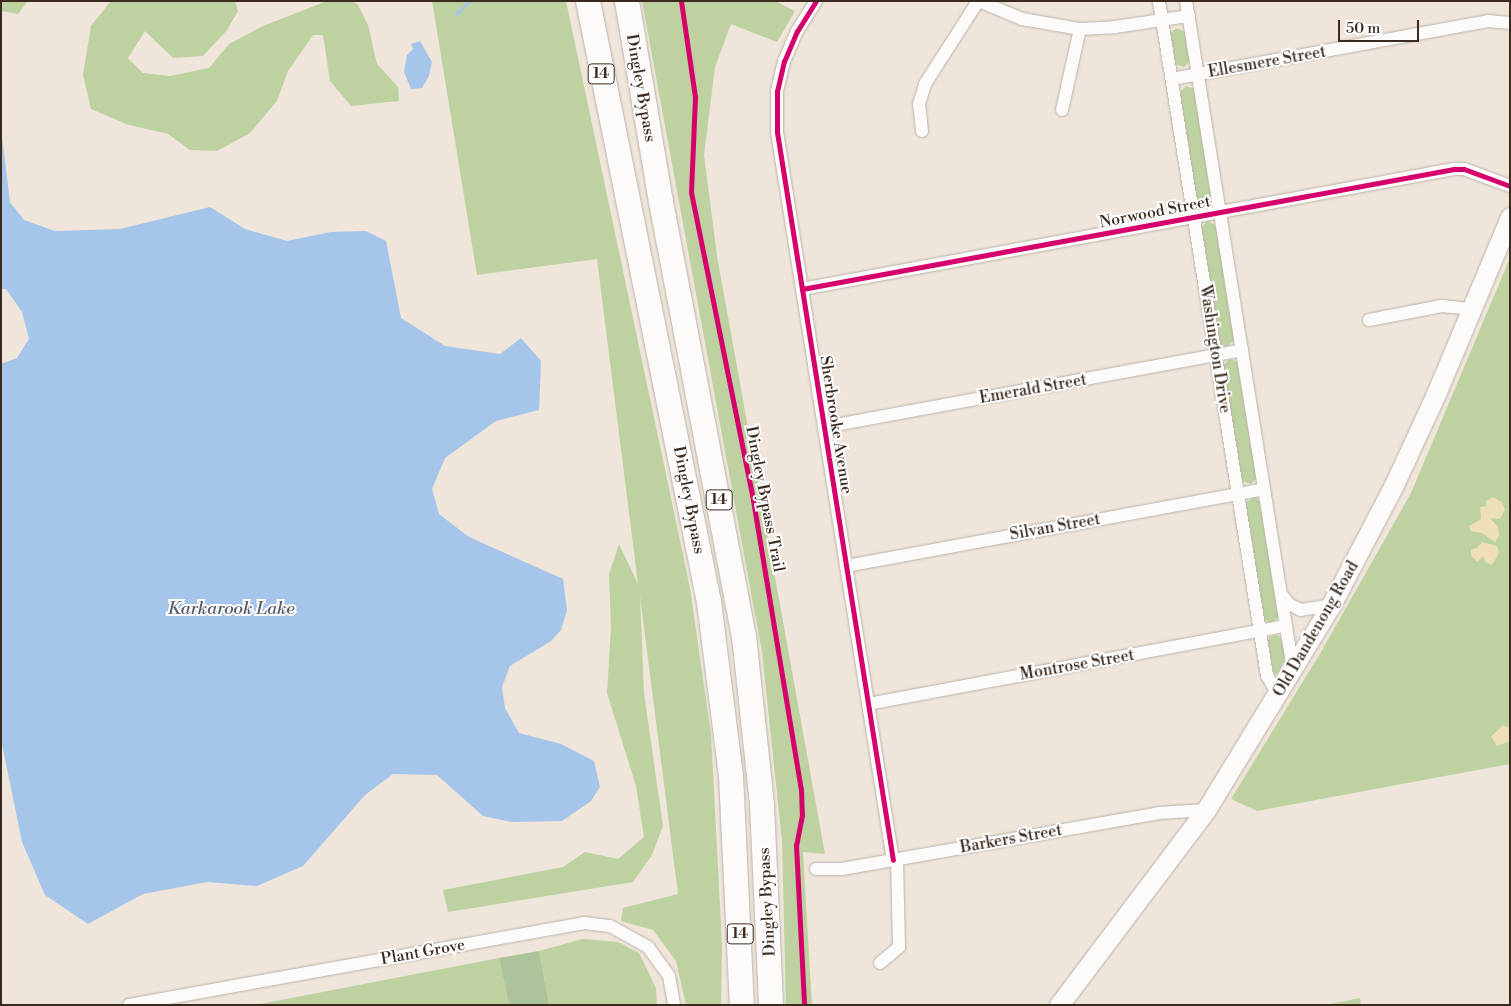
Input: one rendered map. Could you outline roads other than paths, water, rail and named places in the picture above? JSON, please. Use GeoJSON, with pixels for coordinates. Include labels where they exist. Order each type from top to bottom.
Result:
{"type":"FeatureCollection","features":[{"type":"Feature","properties":{"kind":"highway","name":"Dingley Bypass"},"geometry":{"type":"LineString","coordinates":[[588,1],[709,602],[731,775],[742,1005]]}},
{"type":"Feature","properties":{"kind":"highway","name":"Dingley Bypass"},"geometry":{"type":"LineString","coordinates":[[626,1],[659,193],[744,636],[762,805],[770,1005]]}},
{"type":"Feature","properties":{"kind":"main road","name":"Old Dandenong Road"},"geometry":{"type":"LineString","coordinates":[[1059,1005],[1206,810],[1278,695],[1331,605],[1393,487],[1472,309],[1510,217]]}},
{"type":"Feature","properties":{"kind":"street","name":"Sherbrooke Avenue"},"geometry":{"type":"LineString","coordinates":[[816,1],[797,31],[784,61],[776,104],[779,148],[868,704],[896,860],[899,949],[880,963]]}},
{"type":"Feature","properties":{"kind":"street"},"geometry":{"type":"LineString","coordinates":[[922,130],[919,104],[925,84],[978,1],[1005,13],[1039,23],[1080,29],[1189,16]]}},
{"type":"Feature","properties":{"kind":"street"},"geometry":{"type":"LineString","coordinates":[[1005,13],[1011,1]]}},
{"type":"Feature","properties":{"kind":"street","name":"Washington Drive"},"geometry":{"type":"LineString","coordinates":[[1159,1],[1267,675],[1278,695]]}},
{"type":"Feature","properties":{"kind":"street","name":"Washington Drive"},"geometry":{"type":"LineString","coordinates":[[1186,1],[1293,670]]}},
{"type":"Feature","properties":{"kind":"street","name":"Ellesmere Street"},"geometry":{"type":"LineString","coordinates":[[1172,79],[1488,21],[1510,23]]}},
{"type":"Feature","properties":{"kind":"street"},"geometry":{"type":"LineString","coordinates":[[1062,110],[1080,29]]}},
{"type":"Feature","properties":{"kind":"street","name":"Norwood Street"},"geometry":{"type":"LineString","coordinates":[[802,289],[1454,169],[1464,169],[1510,186]]}},
{"type":"Feature","properties":{"kind":"street"},"geometry":{"type":"LineString","coordinates":[[1369,320],[1451,306],[1472,309]]}},
{"type":"Feature","properties":{"kind":"street","name":"Emerald Street"},"geometry":{"type":"LineString","coordinates":[[824,428],[1242,350]]}},
{"type":"Feature","properties":{"kind":"street","name":"Silvan Street"},"geometry":{"type":"LineString","coordinates":[[846,566],[1264,489]]}},
{"type":"Feature","properties":{"kind":"street"},"geometry":{"type":"LineString","coordinates":[[1280,592],[1286,602],[1298,610],[1309,611],[1331,605]]}},
{"type":"Feature","properties":{"kind":"street","name":"Montrose Street"},"geometry":{"type":"LineString","coordinates":[[868,704],[1286,626]]}},
{"type":"Feature","properties":{"kind":"street","name":"Barkers Street"},"geometry":{"type":"LineString","coordinates":[[816,869],[833,870],[896,860],[1152,814],[1206,810]]}},
{"type":"Feature","properties":{"kind":"street","name":"Plant Grove"},"geometry":{"type":"LineString","coordinates":[[129,1005],[584,923],[610,926],[648,947],[669,976],[674,1005]]}},
{"type":"Feature","properties":{"kind":"water"},"geometry":{"type":"Polygon","coordinates":[[[420,41],[432,62],[429,76],[422,88],[411,89],[404,72],[407,55],[413,49],[411,44],[420,41]]]}},
{"type":"Feature","properties":{"kind":"water","name":"Karkarook Lake"},"geometry":{"type":"Polygon","coordinates":[[[1,129],[10,202],[24,220],[55,231],[120,229],[210,207],[245,229],[287,241],[331,232],[366,231],[386,241],[401,318],[445,346],[500,354],[521,338],[541,361],[539,410],[496,421],[445,458],[432,489],[439,514],[469,537],[563,579],[567,610],[561,630],[551,641],[510,666],[502,687],[505,708],[519,733],[561,744],[594,761],[600,787],[591,801],[562,821],[511,822],[483,816],[437,775],[393,774],[365,795],[303,866],[257,886],[207,882],[143,894],[88,924],[45,895],[22,842],[1,739],[1,364],[17,358],[29,339],[22,312],[6,289],[1,289],[1,129]]]}},
{"type":"Feature","properties":{"kind":"waterway"},"geometry":{"type":"LineString","coordinates":[[456,14],[470,1]]}}]}
